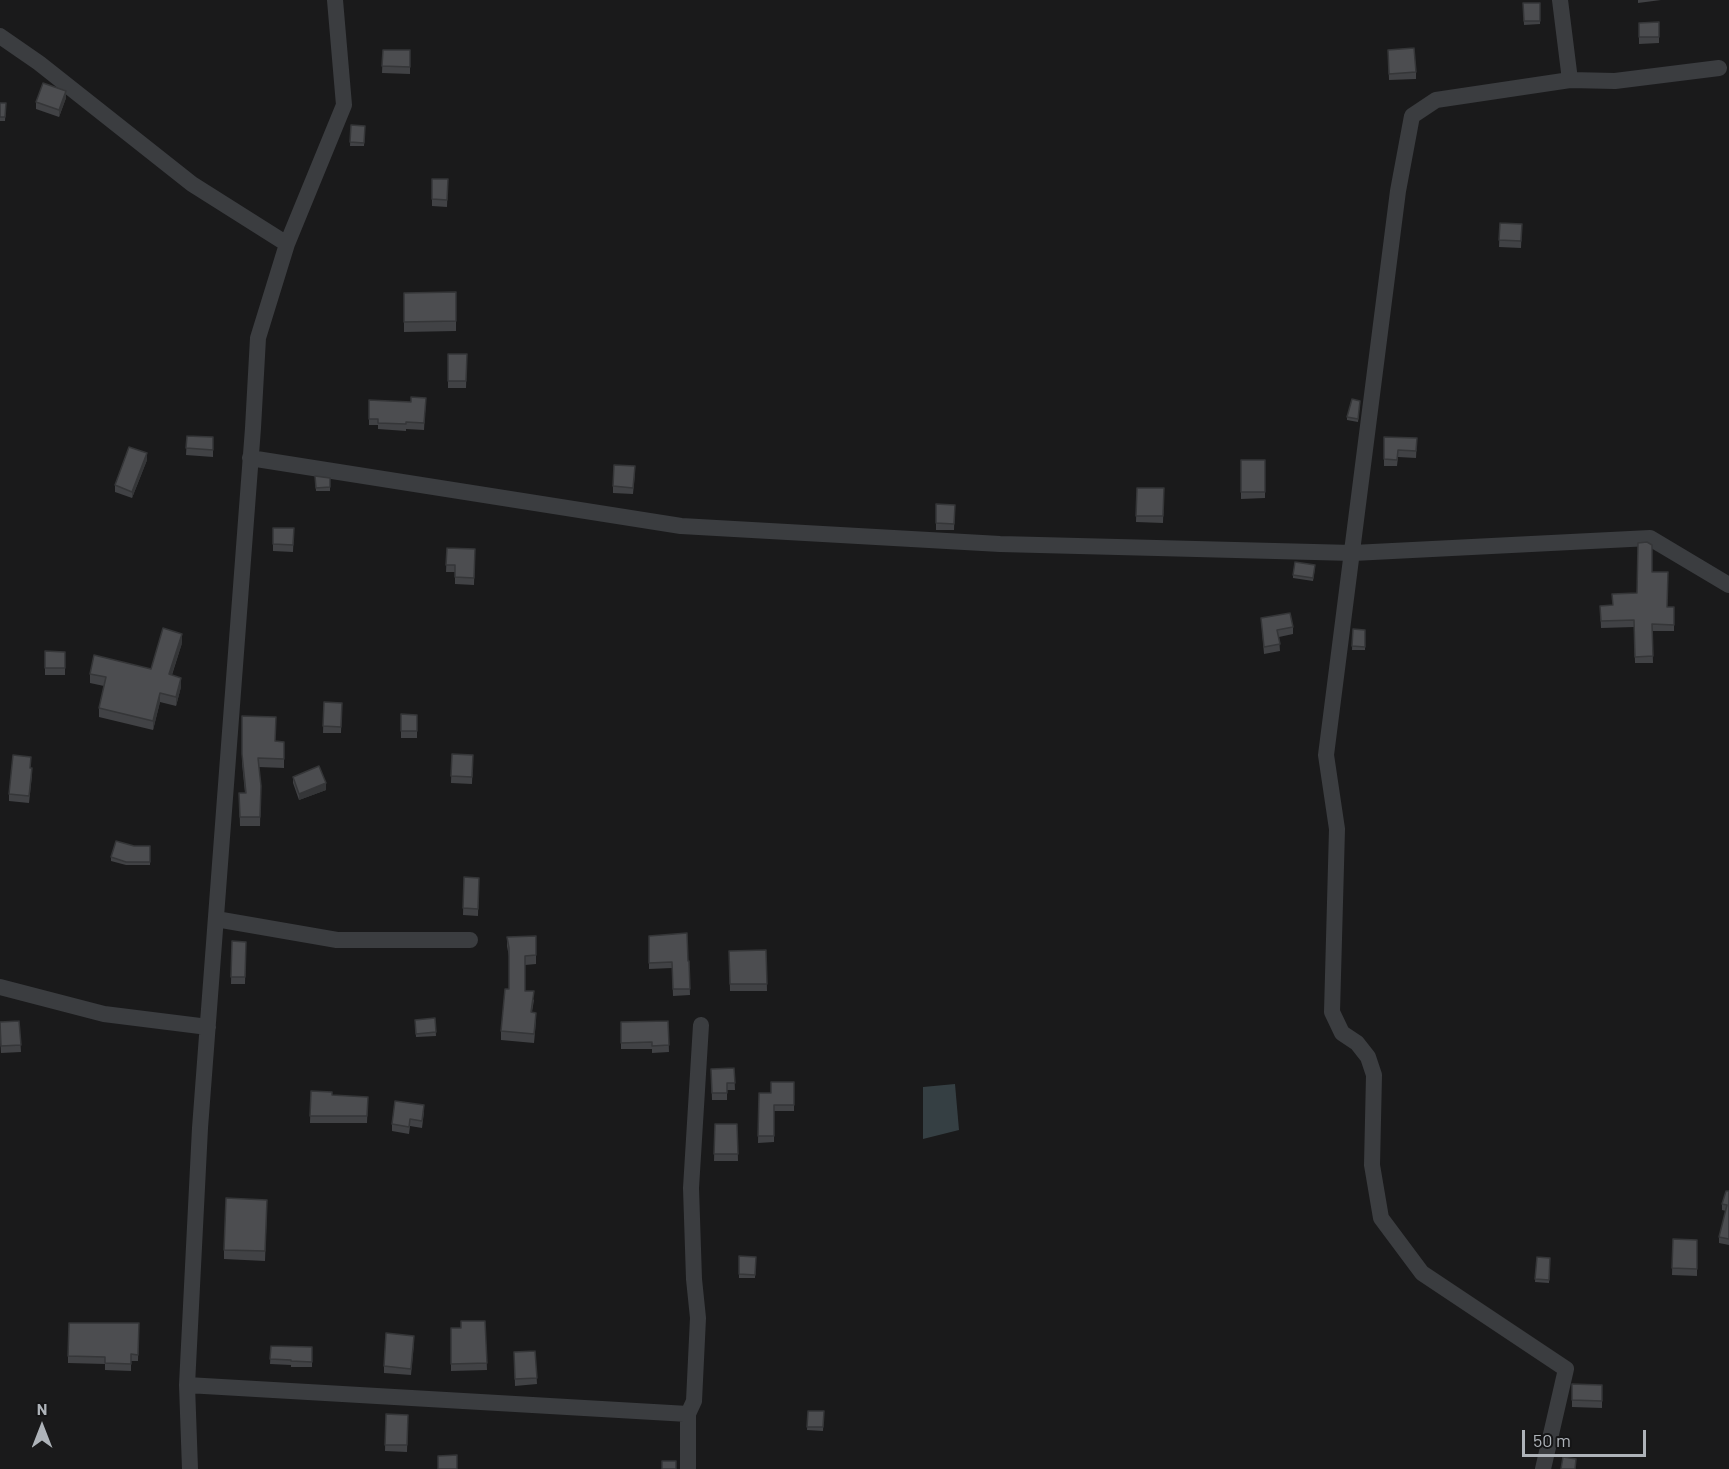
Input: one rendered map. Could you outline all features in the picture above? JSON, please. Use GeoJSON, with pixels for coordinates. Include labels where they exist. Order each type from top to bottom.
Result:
{"type":"FeatureCollection","features":[{"type":"Feature","properties":{"kind":"street"},"geometry":{"type":"LineString","coordinates":[[190,1469],[187,1385],[200,1128],[258,338],[287,244],[344,105],[335,0]]}},
{"type":"Feature","properties":{"kind":"street"},"geometry":{"type":"LineString","coordinates":[[1560,0],[1570,80]]}},
{"type":"Feature","properties":{"kind":"street"},"geometry":{"type":"LineString","coordinates":[[0,36],[39,63],[192,184],[287,244]]}},
{"type":"Feature","properties":{"kind":"street"},"geometry":{"type":"LineString","coordinates":[[1543,1469],[1566,1369],[1422,1273],[1381,1218],[1372,1166],[1374,1075],[1368,1057],[1357,1043],[1342,1033],[1332,1012],[1337,829],[1326,755],[1398,191],[1412,116],[1436,100],[1570,80],[1616,81],[1719,68]]}},
{"type":"Feature","properties":{"kind":"street"},"geometry":{"type":"LineString","coordinates":[[250,458],[681,526],[1000,544],[1353,553],[1650,538],[1729,585]]}},
{"type":"Feature","properties":{"kind":"street"},"geometry":{"type":"LineString","coordinates":[[216,919],[337,940],[470,940]]}},
{"type":"Feature","properties":{"kind":"street"},"geometry":{"type":"LineString","coordinates":[[0,987],[104,1014],[208,1027]]}},
{"type":"Feature","properties":{"kind":"street"},"geometry":{"type":"LineString","coordinates":[[688,1469],[688,1414],[694,1401],[698,1318],[694,1279],[691,1188],[700,1025]]}},
{"type":"Feature","properties":{"kind":"street"},"geometry":{"type":"LineString","coordinates":[[187,1385],[688,1414]]}},
{"type":"Feature","properties":{"kind":"shaded area"},"geometry":{"type":"Polygon","coordinates":[[[955,1084],[959,1130],[923,1139],[923,1087],[955,1084]]]}},
{"type":"Feature","properties":{"kind":"building"},"geometry":{"type":"Polygon","coordinates":[[[1523,3],[1540,3],[1540,21],[1524,21],[1523,3]]]}},
{"type":"Feature","properties":{"kind":"building"},"geometry":{"type":"Polygon","coordinates":[[[1659,22],[1659,37],[1639,37],[1639,23],[1659,22]]]}},
{"type":"Feature","properties":{"kind":"building"},"geometry":{"type":"Polygon","coordinates":[[[1414,48],[1416,72],[1389,74],[1388,50],[1414,48]]]}},
{"type":"Feature","properties":{"kind":"building"},"geometry":{"type":"Polygon","coordinates":[[[383,50],[410,50],[410,67],[382,66],[383,50]]]}},
{"type":"Feature","properties":{"kind":"building"},"geometry":{"type":"Polygon","coordinates":[[[43,83],[66,91],[59,110],[36,102],[43,83]]]}},
{"type":"Feature","properties":{"kind":"building"},"geometry":{"type":"Polygon","coordinates":[[[0,103],[6,103],[5,117],[0,117],[0,103]]]}},
{"type":"Feature","properties":{"kind":"building"},"geometry":{"type":"Polygon","coordinates":[[[351,125],[365,126],[364,143],[350,142],[351,125]]]}},
{"type":"Feature","properties":{"kind":"building"},"geometry":{"type":"Polygon","coordinates":[[[432,179],[448,179],[447,200],[432,199],[432,179]]]}},
{"type":"Feature","properties":{"kind":"building"},"geometry":{"type":"Polygon","coordinates":[[[1500,223],[1522,224],[1521,241],[1499,240],[1500,223]]]}},
{"type":"Feature","properties":{"kind":"building"},"geometry":{"type":"Polygon","coordinates":[[[456,292],[456,321],[404,322],[404,293],[456,292]]]}},
{"type":"Feature","properties":{"kind":"building"},"geometry":{"type":"Polygon","coordinates":[[[448,354],[467,354],[466,381],[448,381],[448,354]]]}},
{"type":"Feature","properties":{"kind":"building"},"geometry":{"type":"Polygon","coordinates":[[[411,397],[426,398],[424,423],[378,423],[378,419],[369,419],[369,400],[411,402],[411,397]]]}},
{"type":"Feature","properties":{"kind":"building"},"geometry":{"type":"Polygon","coordinates":[[[1352,399],[1360,401],[1358,419],[1347,417],[1352,399]]]}},
{"type":"Feature","properties":{"kind":"building"},"geometry":{"type":"Polygon","coordinates":[[[187,436],[213,437],[213,450],[186,448],[187,436]]]}},
{"type":"Feature","properties":{"kind":"building"},"geometry":{"type":"Polygon","coordinates":[[[1384,437],[1417,438],[1416,451],[1398,450],[1397,460],[1384,459],[1384,437]]]}},
{"type":"Feature","properties":{"kind":"building"},"geometry":{"type":"Polygon","coordinates":[[[129,447],[147,453],[132,492],[115,485],[129,447]]]}},
{"type":"Feature","properties":{"kind":"building"},"geometry":{"type":"Polygon","coordinates":[[[1241,460],[1265,460],[1265,492],[1241,492],[1241,460]]]}},
{"type":"Feature","properties":{"kind":"building"},"geometry":{"type":"Polygon","coordinates":[[[614,465],[635,466],[633,488],[613,486],[614,465]]]}},
{"type":"Feature","properties":{"kind":"building"},"geometry":{"type":"Polygon","coordinates":[[[315,476],[330,478],[330,487],[316,488],[315,476]]]}},
{"type":"Feature","properties":{"kind":"building"},"geometry":{"type":"Polygon","coordinates":[[[1137,488],[1164,488],[1163,516],[1136,516],[1137,488]]]}},
{"type":"Feature","properties":{"kind":"building"},"geometry":{"type":"Polygon","coordinates":[[[936,504],[955,505],[954,524],[936,523],[936,504]]]}},
{"type":"Feature","properties":{"kind":"building"},"geometry":{"type":"Polygon","coordinates":[[[273,528],[294,528],[293,545],[273,544],[273,528]]]}},
{"type":"Feature","properties":{"kind":"building"},"geometry":{"type":"Polygon","coordinates":[[[1647,542],[1652,545],[1652,572],[1668,572],[1667,607],[1674,607],[1674,625],[1652,624],[1653,656],[1635,657],[1634,620],[1601,621],[1600,606],[1613,605],[1612,594],[1637,593],[1638,543],[1647,542]]]}},
{"type":"Feature","properties":{"kind":"building"},"geometry":{"type":"Polygon","coordinates":[[[447,548],[475,549],[474,578],[455,577],[455,565],[446,565],[447,548]]]}},
{"type":"Feature","properties":{"kind":"building"},"geometry":{"type":"Polygon","coordinates":[[[1295,562],[1315,565],[1313,578],[1293,575],[1295,562]]]}},
{"type":"Feature","properties":{"kind":"building"},"geometry":{"type":"Polygon","coordinates":[[[1290,613],[1293,627],[1277,630],[1280,644],[1264,647],[1261,618],[1290,613]]]}},
{"type":"Feature","properties":{"kind":"building"},"geometry":{"type":"Polygon","coordinates":[[[163,628],[182,634],[169,674],[181,678],[176,697],[160,693],[153,721],[99,708],[106,677],[90,674],[94,655],[151,669],[163,628]]]}},
{"type":"Feature","properties":{"kind":"building"},"geometry":{"type":"Polygon","coordinates":[[[1353,629],[1365,630],[1365,647],[1352,646],[1353,629]]]}},
{"type":"Feature","properties":{"kind":"building"},"geometry":{"type":"Polygon","coordinates":[[[45,651],[65,652],[65,668],[45,668],[45,651]]]}},
{"type":"Feature","properties":{"kind":"building"},"geometry":{"type":"Polygon","coordinates":[[[324,702],[342,703],[341,727],[323,726],[324,702]]]}},
{"type":"Feature","properties":{"kind":"building"},"geometry":{"type":"Polygon","coordinates":[[[401,714],[417,715],[417,731],[401,731],[401,714]]]}},
{"type":"Feature","properties":{"kind":"building"},"geometry":{"type":"Polygon","coordinates":[[[242,716],[276,717],[275,741],[284,742],[284,759],[258,758],[261,786],[260,817],[240,817],[239,793],[246,793],[242,754],[242,716]]]}},
{"type":"Feature","properties":{"kind":"building"},"geometry":{"type":"Polygon","coordinates":[[[452,754],[473,755],[472,777],[451,776],[452,754]]]}},
{"type":"Feature","properties":{"kind":"building"},"geometry":{"type":"Polygon","coordinates":[[[13,755],[31,757],[29,796],[9,794],[13,755]]]}},
{"type":"Feature","properties":{"kind":"building"},"geometry":{"type":"Polygon","coordinates":[[[319,766],[326,783],[299,794],[293,777],[319,766]]]}},
{"type":"Feature","properties":{"kind":"building"},"geometry":{"type":"Polygon","coordinates":[[[116,841],[134,846],[150,846],[150,862],[126,862],[111,857],[116,841]]]}},
{"type":"Feature","properties":{"kind":"building"},"geometry":{"type":"Polygon","coordinates":[[[464,877],[479,878],[478,909],[463,908],[464,877]]]}},
{"type":"Feature","properties":{"kind":"building"},"geometry":{"type":"Polygon","coordinates":[[[687,933],[690,989],[673,989],[672,962],[649,963],[649,936],[687,933]]]}},
{"type":"Feature","properties":{"kind":"building"},"geometry":{"type":"Polygon","coordinates":[[[536,936],[536,955],[525,956],[525,991],[534,991],[531,1012],[536,1013],[534,1034],[501,1031],[505,989],[509,989],[507,937],[536,936]]]}},
{"type":"Feature","properties":{"kind":"building"},"geometry":{"type":"Polygon","coordinates":[[[232,941],[246,942],[245,977],[231,977],[232,941]]]}},
{"type":"Feature","properties":{"kind":"building"},"geometry":{"type":"Polygon","coordinates":[[[766,950],[767,984],[730,984],[729,951],[766,950]]]}},
{"type":"Feature","properties":{"kind":"building"},"geometry":{"type":"Polygon","coordinates":[[[435,1018],[436,1032],[416,1034],[415,1020],[435,1018]]]}},
{"type":"Feature","properties":{"kind":"building"},"geometry":{"type":"Polygon","coordinates":[[[19,1021],[21,1045],[1,1046],[0,1022],[19,1021]]]}},
{"type":"Feature","properties":{"kind":"building"},"geometry":{"type":"Polygon","coordinates":[[[668,1021],[669,1045],[652,1046],[652,1042],[621,1043],[621,1022],[668,1021]]]}},
{"type":"Feature","properties":{"kind":"building"},"geometry":{"type":"Polygon","coordinates":[[[734,1068],[735,1083],[727,1083],[727,1093],[712,1093],[711,1069],[734,1068]]]}},
{"type":"Feature","properties":{"kind":"building"},"geometry":{"type":"Polygon","coordinates":[[[771,1082],[794,1082],[794,1105],[774,1105],[774,1136],[758,1136],[759,1093],[771,1093],[771,1082]]]}},
{"type":"Feature","properties":{"kind":"building"},"geometry":{"type":"Polygon","coordinates":[[[311,1091],[368,1097],[367,1116],[310,1116],[311,1091]]]}},
{"type":"Feature","properties":{"kind":"building"},"geometry":{"type":"Polygon","coordinates":[[[395,1101],[424,1105],[422,1121],[410,1119],[409,1127],[392,1124],[395,1101]]]}},
{"type":"Feature","properties":{"kind":"building"},"geometry":{"type":"Polygon","coordinates":[[[715,1124],[737,1124],[738,1154],[714,1154],[715,1124]]]}},
{"type":"Feature","properties":{"kind":"building"},"geometry":{"type":"Polygon","coordinates":[[[1726,1191],[1729,1191],[1729,1239],[1719,1237],[1727,1205],[1722,1204],[1726,1191]]]}},
{"type":"Feature","properties":{"kind":"building"},"geometry":{"type":"Polygon","coordinates":[[[226,1198],[267,1200],[265,1251],[224,1250],[226,1198]]]}},
{"type":"Feature","properties":{"kind":"building"},"geometry":{"type":"Polygon","coordinates":[[[1673,1239],[1697,1240],[1697,1269],[1672,1268],[1673,1239]]]}},
{"type":"Feature","properties":{"kind":"building"},"geometry":{"type":"Polygon","coordinates":[[[739,1256],[756,1257],[755,1275],[739,1274],[739,1256]]]}},
{"type":"Feature","properties":{"kind":"building"},"geometry":{"type":"Polygon","coordinates":[[[1537,1257],[1550,1258],[1549,1280],[1535,1279],[1537,1257]]]}},
{"type":"Feature","properties":{"kind":"building"},"geometry":{"type":"Polygon","coordinates":[[[461,1321],[485,1321],[487,1363],[451,1364],[451,1328],[461,1328],[461,1321]]]}},
{"type":"Feature","properties":{"kind":"building"},"geometry":{"type":"Polygon","coordinates":[[[69,1323],[139,1323],[138,1355],[131,1354],[131,1364],[105,1363],[105,1357],[68,1356],[69,1323]]]}},
{"type":"Feature","properties":{"kind":"building"},"geometry":{"type":"Polygon","coordinates":[[[386,1333],[414,1336],[411,1369],[384,1366],[386,1333]]]}},
{"type":"Feature","properties":{"kind":"building"},"geometry":{"type":"Polygon","coordinates":[[[271,1346],[312,1347],[312,1362],[270,1359],[271,1346]]]}},
{"type":"Feature","properties":{"kind":"building"},"geometry":{"type":"Polygon","coordinates":[[[535,1351],[537,1378],[515,1379],[514,1352],[535,1351]]]}},
{"type":"Feature","properties":{"kind":"building"},"geometry":{"type":"Polygon","coordinates":[[[1572,1384],[1602,1385],[1602,1401],[1572,1400],[1572,1384]]]}},
{"type":"Feature","properties":{"kind":"building"},"geometry":{"type":"Polygon","coordinates":[[[808,1411],[824,1411],[823,1427],[807,1427],[808,1411]]]}},
{"type":"Feature","properties":{"kind":"building"},"geometry":{"type":"Polygon","coordinates":[[[386,1414],[408,1415],[407,1445],[385,1445],[386,1414]]]}},
{"type":"Feature","properties":{"kind":"building"},"geometry":{"type":"Polygon","coordinates":[[[457,1455],[457,1469],[438,1469],[438,1456],[457,1455]]]}},
{"type":"Feature","properties":{"kind":"building"},"geometry":{"type":"Polygon","coordinates":[[[1563,1457],[1576,1459],[1575,1469],[1561,1469],[1563,1457]]]}},
{"type":"Feature","properties":{"kind":"building"},"geometry":{"type":"Polygon","coordinates":[[[662,1461],[676,1461],[676,1469],[662,1469],[662,1461]]]}}]}
